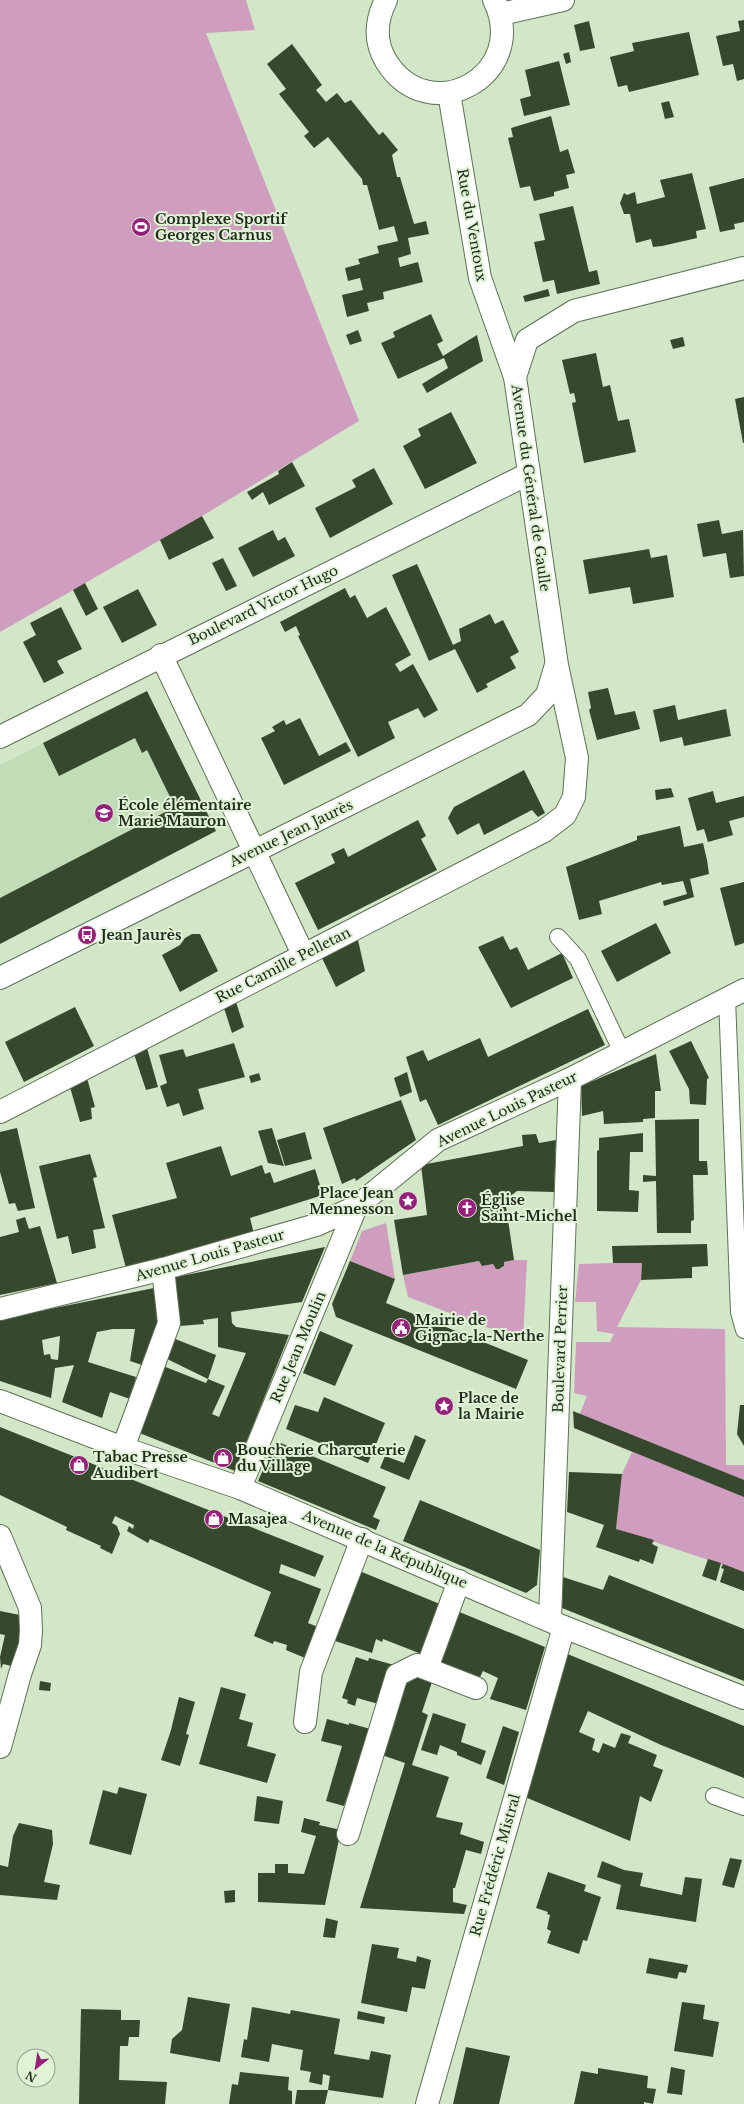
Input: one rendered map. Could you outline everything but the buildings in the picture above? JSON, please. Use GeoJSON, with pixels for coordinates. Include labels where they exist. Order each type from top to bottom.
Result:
{"type":"FeatureCollection","features":[{"type":"Feature","properties":{"kind":"street"},"geometry":{"type":"LineString","coordinates":[[386,0],[379,14],[377,36],[381,53],[392,72],[409,86],[427,92],[449,93],[468,87],[486,74],[498,56],[503,36],[497,7],[563,0]]}},
{"type":"Feature","properties":{"kind":"street","name":"Rue du Ventoux"},"geometry":{"type":"LineString","coordinates":[[449,93],[480,278],[515,377]]}},
{"type":"Feature","properties":{"kind":"street","name":"Avenue du Général de Gaulle"},"geometry":{"type":"LineString","coordinates":[[564,816],[574,797],[578,758],[557,665],[515,377],[527,340],[574,311],[744,268]]}},
{"type":"Feature","properties":{"kind":"street","name":"Boulevard Victor Hugo"},"geometry":{"type":"LineString","coordinates":[[0,737],[161,655],[528,474]]}},
{"type":"Feature","properties":{"kind":"street"},"geometry":{"type":"LineString","coordinates":[[161,655],[303,954]]}},
{"type":"Feature","properties":{"kind":"street","name":"Avenue Jean Jaurès"},"geometry":{"type":"LineString","coordinates":[[0,978],[528,715],[547,695],[557,665]]}},
{"type":"Feature","properties":{"kind":"street","name":"Rue Camille Pelletan"},"geometry":{"type":"LineString","coordinates":[[0,1112],[303,954],[544,831],[564,816]]}},
{"type":"Feature","properties":{"kind":"street","name":"Avenue Louis Pasteur"},"geometry":{"type":"LineString","coordinates":[[0,1309],[163,1269],[316,1225],[356,1207],[438,1140],[570,1079],[736,994]]}},
{"type":"Feature","properties":{"kind":"street","name":"Boulevard Perrier"},"geometry":{"type":"LineString","coordinates":[[557,1623],[570,1079]]}},
{"type":"Feature","properties":{"kind":"street","name":"Rue Jean Moulin"},"geometry":{"type":"LineString","coordinates":[[240,1488],[356,1207]]}},
{"type":"Feature","properties":{"kind":"street"},"geometry":{"type":"LineString","coordinates":[[122,1448],[169,1323],[163,1269]]}},
{"type":"Feature","properties":{"kind":"street","name":"Avenue de la République"},"geometry":{"type":"LineString","coordinates":[[0,1401],[122,1448],[240,1488],[557,1623],[744,1698]]}},
{"type":"Feature","properties":{"kind":"street"},"geometry":{"type":"LineString","coordinates":[[0,1536],[30,1608],[31,1630],[30,1645],[20,1674],[0,1747]]}},
{"type":"Feature","properties":{"kind":"street"},"geometry":{"type":"LineString","coordinates":[[305,1722],[311,1672],[362,1540]]}},
{"type":"Feature","properties":{"kind":"street"},"geometry":{"type":"LineString","coordinates":[[427,1668],[459,1581]]}},
{"type":"Feature","properties":{"kind":"street","name":"Rue Frédéric Mistral"},"geometry":{"type":"LineString","coordinates":[[427,2104],[557,1623]]}},
{"type":"Feature","properties":{"kind":"street"},"geometry":{"type":"LineString","coordinates":[[348,1834],[397,1676],[417,1664],[476,1688]]}},
{"type":"Feature","properties":{"kind":"lane"},"geometry":{"type":"LineString","coordinates":[[558,937],[578,958],[622,1052]]}},
{"type":"Feature","properties":{"kind":"lane"},"geometry":{"type":"LineString","coordinates":[[736,994],[739,1312],[744,1330]]}},
{"type":"Feature","properties":{"kind":"lane"},"geometry":{"type":"LineString","coordinates":[[714,1796],[744,1807]]}},
{"type":"Feature","properties":{"kind":"shaded area","name":"Complexe Sportif Georges Carnus"},"geometry":{"type":"Polygon","coordinates":[[[0,0],[246,0],[255,30],[206,33],[359,421],[202,516],[0,632],[0,0]]]}},
{"type":"Feature","properties":{"kind":"shaded area","name":"École élémentaire Marie Mauron"},"geometry":{"type":"Polygon","coordinates":[[[147,691],[216,831],[0,944],[0,765],[147,691]]]}},
{"type":"Feature","properties":{"kind":"shaded area"},"geometry":{"type":"Polygon","coordinates":[[[386,1223],[395,1279],[350,1261],[362,1231],[386,1223]]]}},
{"type":"Feature","properties":{"kind":"shaded area"},"geometry":{"type":"Polygon","coordinates":[[[527,1260],[523,1341],[408,1297],[403,1275],[479,1261],[482,1265],[493,1264],[496,1269],[502,1268],[504,1266],[504,1262],[527,1260]]]}},
{"type":"Feature","properties":{"kind":"shaded area"},"geometry":{"type":"Polygon","coordinates":[[[642,1263],[641,1280],[617,1327],[725,1329],[726,1465],[744,1465],[744,1572],[616,1529],[622,1474],[632,1452],[574,1428],[587,1396],[574,1393],[576,1342],[610,1342],[614,1334],[597,1331],[596,1302],[575,1302],[579,1264],[642,1263]]]}},
{"type":"Feature","properties":{"kind":"place","name":"Complexe Sportif Georges Carnus"},"geometry":{"type":"Point","coordinates":[141,227]}},
{"type":"Feature","properties":{"kind":"place","name":"École élémentaire Marie Mauron"},"geometry":{"type":"Point","coordinates":[104,813]}},
{"type":"Feature","properties":{"kind":"place","name":"Jean Jaurès"},"geometry":{"type":"Point","coordinates":[87,935]}},
{"type":"Feature","properties":{"kind":"place","name":"Place Jean Mennesson"},"geometry":{"type":"Point","coordinates":[408,1201]}},
{"type":"Feature","properties":{"kind":"place","name":"Église Saint-Michel"},"geometry":{"type":"Point","coordinates":[467,1208]}},
{"type":"Feature","properties":{"kind":"place","name":"Mairie de Gignac-la-Nerthe"},"geometry":{"type":"Point","coordinates":[401,1328]}},
{"type":"Feature","properties":{"kind":"place","name":"Place de la Mairie"},"geometry":{"type":"Point","coordinates":[444,1406]}},
{"type":"Feature","properties":{"kind":"place","name":"Boucherie Charcuterie du Village"},"geometry":{"type":"Point","coordinates":[223,1458]}},
{"type":"Feature","properties":{"kind":"place","name":"Tabac Presse Audibert"},"geometry":{"type":"Point","coordinates":[79,1465]}},
{"type":"Feature","properties":{"kind":"place","name":"Masajea"},"geometry":{"type":"Point","coordinates":[214,1519]}}]}
